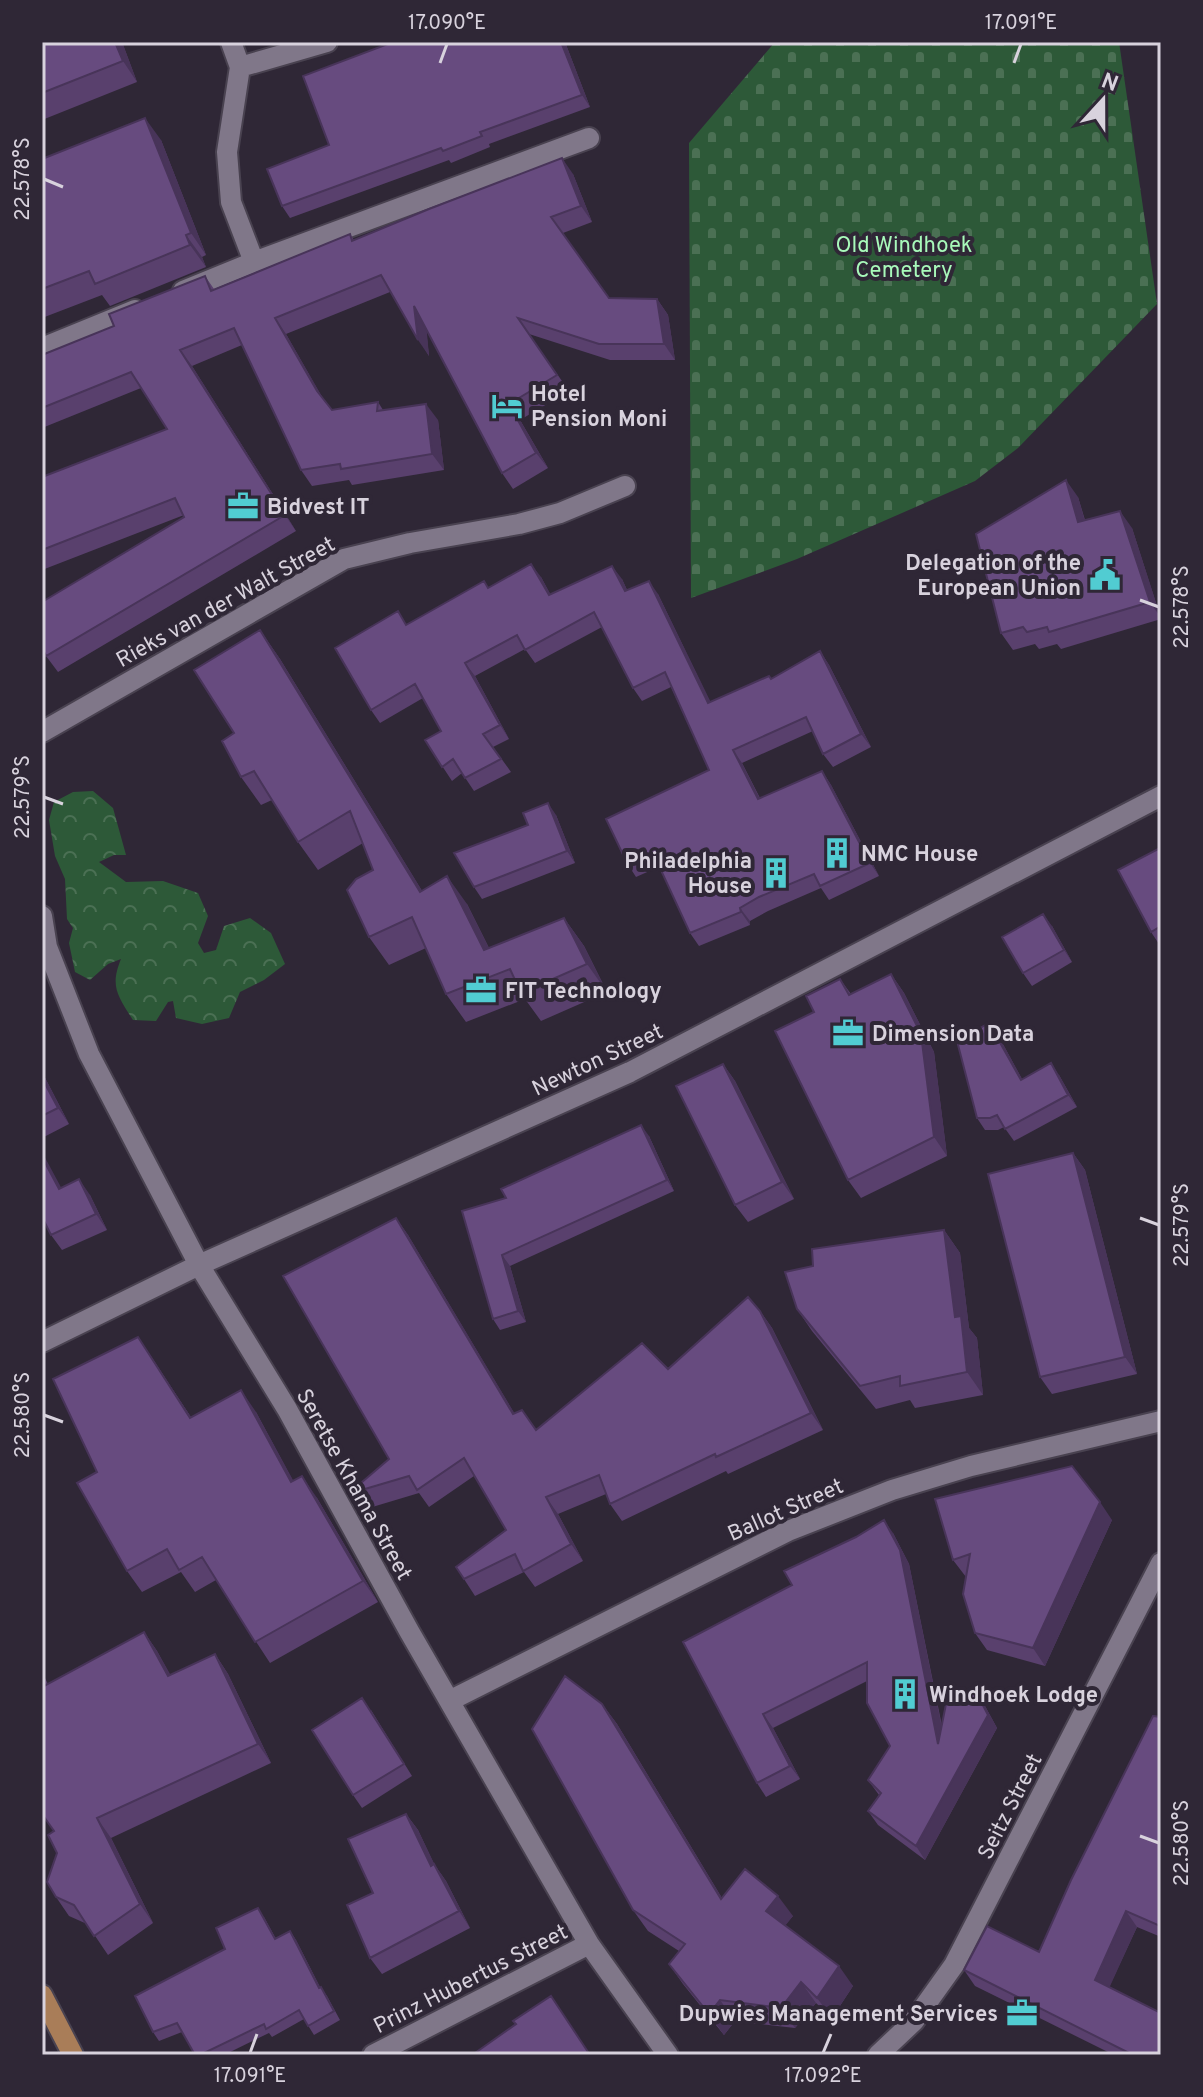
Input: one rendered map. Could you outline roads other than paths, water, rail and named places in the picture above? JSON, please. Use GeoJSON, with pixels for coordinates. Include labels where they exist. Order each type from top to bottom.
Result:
{"type":"FeatureCollection","features":[{"type":"Feature","properties":{"kind":"main road"},"geometry":{"type":"LineString","coordinates":[[42,1995],[74,2053]]}},
{"type":"Feature","properties":{"kind":"street"},"geometry":{"type":"LineString","coordinates":[[231,42],[240,67],[227,152],[231,202],[254,262]]}},
{"type":"Feature","properties":{"kind":"street"},"geometry":{"type":"LineString","coordinates":[[240,67],[327,42]]}},
{"type":"Feature","properties":{"kind":"street"},"geometry":{"type":"LineString","coordinates":[[42,348],[254,262],[589,138]]}},
{"type":"Feature","properties":{"kind":"street","name":"Rieks van der Walt Street"},"geometry":{"type":"LineString","coordinates":[[42,732],[344,559],[410,543],[519,524],[560,513],[625,486]]}},
{"type":"Feature","properties":{"kind":"street","name":"Newton Street"},"geometry":{"type":"LineString","coordinates":[[42,1342],[199,1265],[630,1072],[1161,796]]}},
{"type":"Feature","properties":{"kind":"street","name":"Seretse Khama Street"},"geometry":{"type":"LineString","coordinates":[[42,916],[47,947],[89,1054],[199,1265],[287,1409],[409,1631],[589,1944],[668,2055]]}},
{"type":"Feature","properties":{"kind":"street","name":"Ballot Street"},"geometry":{"type":"LineString","coordinates":[[451,1700],[788,1531],[845,1508],[971,1466],[1161,1421]]}},
{"type":"Feature","properties":{"kind":"street","name":"Seitz Street"},"geometry":{"type":"LineString","coordinates":[[878,2055],[914,2021],[954,1965],[1161,1563]]}},
{"type":"Feature","properties":{"kind":"street","name":"Prinz Hubertus Street"},"geometry":{"type":"LineString","coordinates":[[373,2055],[589,1944]]}},
{"type":"Feature","properties":{"kind":"place","name":"Hotel Pension Moni"},"geometry":{"type":"Point","coordinates":[507,406]}},
{"type":"Feature","properties":{"kind":"place","name":"Bidvest IT"},"geometry":{"type":"Point","coordinates":[243,506]}},
{"type":"Feature","properties":{"kind":"place","name":"Delegation of the European Union"},"geometry":{"type":"Point","coordinates":[1105,575]}},
{"type":"Feature","properties":{"kind":"place","name":"NMC House"},"geometry":{"type":"Point","coordinates":[837,853]}},
{"type":"Feature","properties":{"kind":"place","name":"Philadelphia House"},"geometry":{"type":"Point","coordinates":[776,873]}},
{"type":"Feature","properties":{"kind":"place","name":"FIT Technology"},"geometry":{"type":"Point","coordinates":[481,990]}},
{"type":"Feature","properties":{"kind":"place","name":"Dimension Data"},"geometry":{"type":"Point","coordinates":[848,1033]}},
{"type":"Feature","properties":{"kind":"place","name":"Windhoek Lodge"},"geometry":{"type":"Point","coordinates":[905,1694]}},
{"type":"Feature","properties":{"kind":"place","name":"Dupwies Management Services"},"geometry":{"type":"Point","coordinates":[1022,2013]}},
{"type":"Feature","properties":{"kind":"park label","name":"Old Windhoek Cemetery"},"geometry":{"type":"Point","coordinates":[904,256]}}]}
